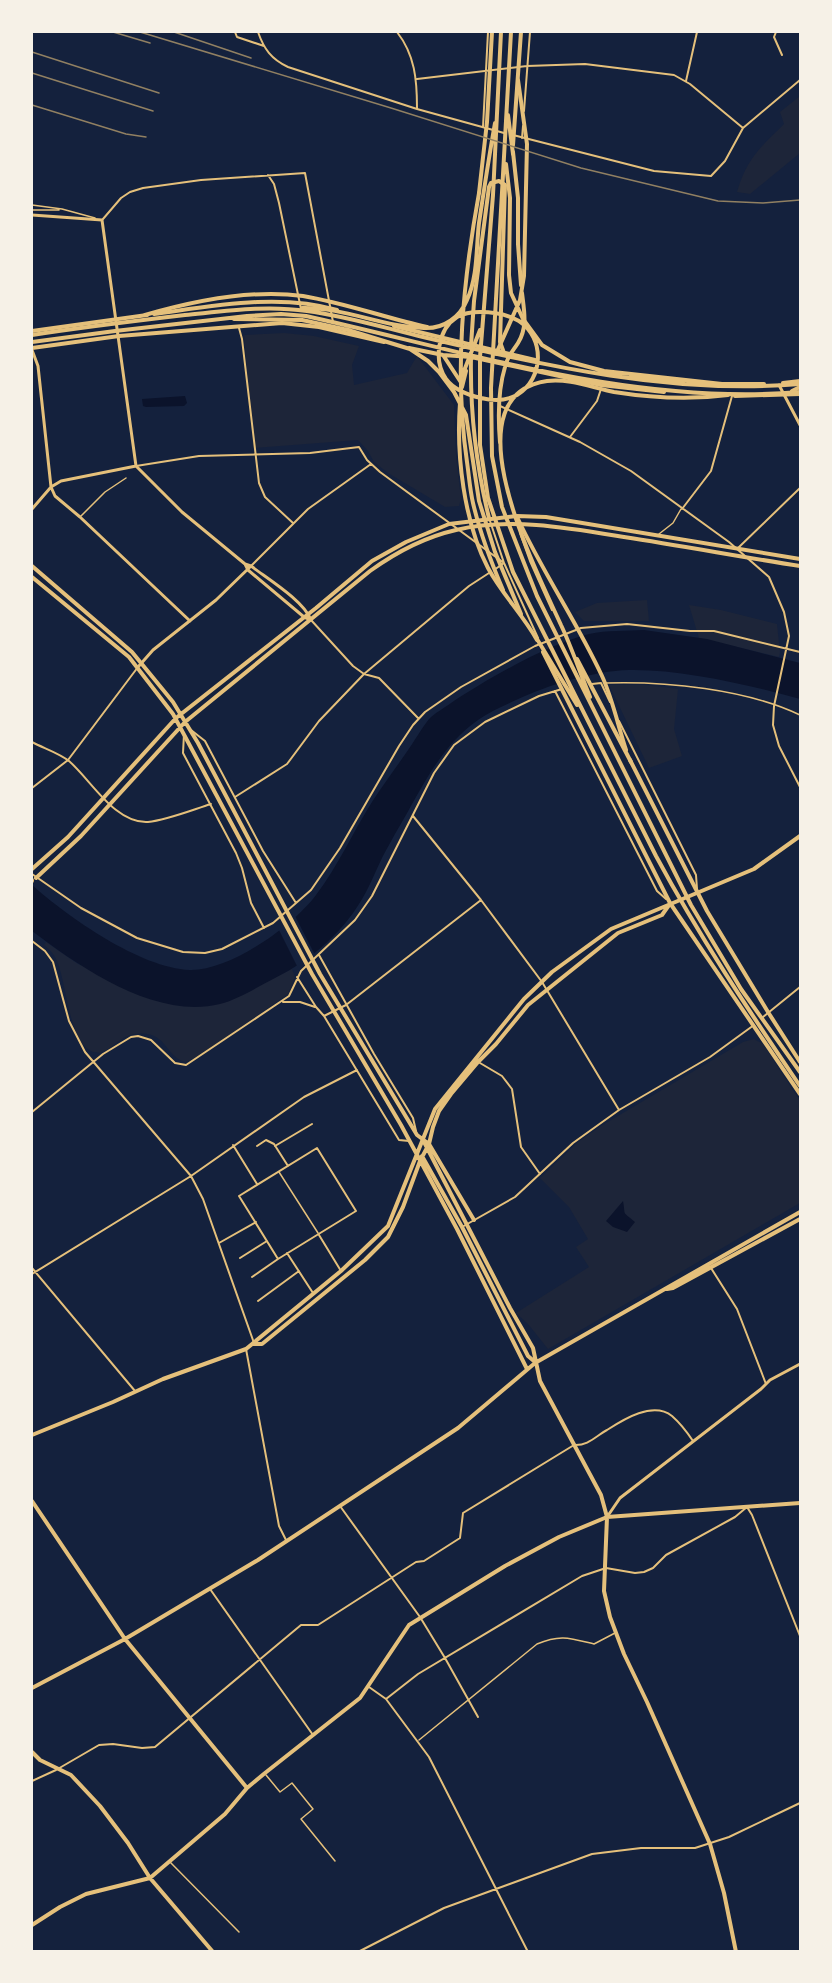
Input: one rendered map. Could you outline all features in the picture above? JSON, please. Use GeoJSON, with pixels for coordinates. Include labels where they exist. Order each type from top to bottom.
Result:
{"type":"FeatureCollection","features":[{"type":"Feature","properties":{"kind":"main road"},"geometry":{"type":"LineString","coordinates":[[490,32],[485,138],[466,278],[461,413],[472,501],[488,554],[504,590]]}},
{"type":"Feature","properties":{"kind":"main road"},"geometry":{"type":"LineString","coordinates":[[501,32],[493,195],[482,324],[479,429],[488,498],[513,572],[681,903],[747,1008],[801,1086]]}},
{"type":"Feature","properties":{"kind":"main road"},"geometry":{"type":"LineString","coordinates":[[511,32],[490,412],[492,456],[502,507],[537,596],[691,905],[741,989],[801,1072]]}},
{"type":"Feature","properties":{"kind":"main road"},"geometry":{"type":"LineString","coordinates":[[513,154],[521,32]]}},
{"type":"Feature","properties":{"kind":"main road"},"geometry":{"type":"LineString","coordinates":[[492,375],[500,345],[520,300],[524,276],[527,144],[518,80]]}},
{"type":"Feature","properties":{"kind":"main road"},"geometry":{"type":"LineString","coordinates":[[498,105],[472,285],[467,302],[445,331],[439,346],[440,363],[466,415],[483,518],[521,614]]}},
{"type":"Feature","properties":{"kind":"main road"},"geometry":{"type":"LineString","coordinates":[[507,105],[518,198],[519,264],[524,327],[518,344],[507,354],[505,366],[499,431],[502,464],[519,525],[578,628],[603,677],[631,762]]}},
{"type":"Feature","properties":{"kind":"main road"},"geometry":{"type":"LineString","coordinates":[[504,156],[510,198],[510,283],[514,301],[537,348],[538,362],[533,377],[507,407],[502,421],[505,480],[512,507],[532,564],[565,636],[675,849],[768,1012],[801,1062]]}},
{"type":"Feature","properties":{"kind":"main road"},"geometry":{"type":"LineString","coordinates":[[489,518],[475,446],[470,389],[471,345],[474,301],[489,187],[491,183],[499,181],[505,185],[500,342],[507,354]]}},
{"type":"Feature","properties":{"kind":"main road"},"geometry":{"type":"LineString","coordinates":[[479,193],[479,224]]}},
{"type":"Feature","properties":{"kind":"main road"},"geometry":{"type":"LineString","coordinates":[[145,315],[181,304],[280,294],[323,300],[428,327],[446,324]]}},
{"type":"Feature","properties":{"kind":"main road"},"geometry":{"type":"LineString","coordinates":[[32,333],[117,318],[245,304],[300,303],[331,308],[575,371],[704,384],[801,386]]}},
{"type":"Feature","properties":{"kind":"main road"},"geometry":{"type":"LineString","coordinates":[[282,308],[327,314],[560,369],[666,383],[801,386]]}},
{"type":"Feature","properties":{"kind":"main road"},"geometry":{"type":"LineString","coordinates":[[32,333],[247,309],[325,309],[428,329],[446,324],[471,312],[499,313],[521,322],[550,352],[584,366],[604,371],[740,386]]}},
{"type":"Feature","properties":{"kind":"main road"},"geometry":{"type":"LineString","coordinates":[[32,346],[58,339],[281,314],[306,316],[589,381],[665,390],[741,394]]}},
{"type":"Feature","properties":{"kind":"main road"},"geometry":{"type":"LineString","coordinates":[[222,319],[302,320],[348,330],[410,349],[428,361],[460,391],[486,399],[508,399],[523,390],[547,381],[563,381],[614,392],[702,399],[801,386]]}},
{"type":"Feature","properties":{"kind":"main road"},"geometry":{"type":"LineString","coordinates":[[32,346],[282,322],[443,355],[471,357],[602,385],[732,396],[783,395],[801,386]]}},
{"type":"Feature","properties":{"kind":"main road"},"geometry":{"type":"LineString","coordinates":[[482,324],[462,383],[459,417],[462,473],[474,532],[488,568],[521,614],[590,727]]}},
{"type":"Feature","properties":{"kind":"main road"},"geometry":{"type":"LineString","coordinates":[[443,355],[462,383]]}},
{"type":"Feature","properties":{"kind":"main road"},"geometry":{"type":"LineString","coordinates":[[462,383],[471,357]]}},
{"type":"Feature","properties":{"kind":"main road"},"geometry":{"type":"LineString","coordinates":[[32,869],[68,837],[176,718],[379,557],[413,538],[449,524],[517,516],[546,518],[801,559]]}},
{"type":"Feature","properties":{"kind":"main road"},"geometry":{"type":"LineString","coordinates":[[33,880],[81,836],[180,726],[382,563],[416,544],[456,530],[491,526],[551,525],[801,566]]}},
{"type":"Feature","properties":{"kind":"main road"},"geometry":{"type":"LineString","coordinates":[[32,566],[142,662],[181,714],[320,974],[417,1135],[429,1144],[474,1220]]}},
{"type":"Feature","properties":{"kind":"main road"},"geometry":{"type":"LineString","coordinates":[[32,577],[129,657],[176,718],[312,975],[416,1154],[422,1159],[462,1227],[528,1356],[535,1363]]}},
{"type":"Feature","properties":{"kind":"main road"},"geometry":{"type":"LineString","coordinates":[[565,636],[599,723]]}},
{"type":"Feature","properties":{"kind":"main road"},"geometry":{"type":"LineString","coordinates":[[537,639],[670,903],[801,1094]]}},
{"type":"Feature","properties":{"kind":"main road"},"geometry":{"type":"LineString","coordinates":[[254,1344],[262,1344],[365,1260],[388,1237],[429,1144],[439,1111],[524,999],[552,972],[611,928],[754,869],[801,836]]}},
{"type":"Feature","properties":{"kind":"main road"},"geometry":{"type":"LineString","coordinates":[[32,1435],[113,1402],[135,1390],[254,1344],[341,1270],[388,1226],[435,1109],[476,1060],[496,1044],[533,1000],[618,933],[662,915],[670,903]]}},
{"type":"Feature","properties":{"kind":"main road"},"geometry":{"type":"LineString","coordinates":[[423,1140],[426,1150],[533,1348],[540,1381],[602,1495],[607,1517],[604,1591],[615,1633],[710,1844],[724,1893],[736,1952]]}},
{"type":"Feature","properties":{"kind":"main road"},"geometry":{"type":"LineString","coordinates":[[422,1159],[527,1369]]}},
{"type":"Feature","properties":{"kind":"main road"},"geometry":{"type":"LineString","coordinates":[[710,1266],[801,1212]]}},
{"type":"Feature","properties":{"kind":"main road"},"geometry":{"type":"LineString","coordinates":[[32,1688],[125,1639],[210,1589],[340,1506],[458,1428],[535,1363],[664,1289],[801,1219]]}},
{"type":"Feature","properties":{"kind":"main road"},"geometry":{"type":"LineString","coordinates":[[491,1295],[496,1293]]}},
{"type":"Feature","properties":{"kind":"main road"},"geometry":{"type":"LineString","coordinates":[[32,1501],[125,1639],[247,1788]]}},
{"type":"Feature","properties":{"kind":"main road"},"geometry":{"type":"LineString","coordinates":[[32,1925],[86,1894],[150,1878],[225,1814],[247,1788],[360,1698],[405,1630],[420,1617],[505,1566],[559,1537],[607,1517],[801,1503]]}},
{"type":"Feature","properties":{"kind":"main road"},"geometry":{"type":"LineString","coordinates":[[32,1752],[56,1770],[71,1775],[128,1843],[150,1878],[213,1952]]}},
{"type":"Feature","properties":{"kind":"street"},"geometry":{"type":"LineString","coordinates":[[235,32],[237,37],[264,46]]}},
{"type":"Feature","properties":{"kind":"street"},"geometry":{"type":"LineString","coordinates":[[258,32],[273,59],[288,67],[417,109],[654,171],[711,176],[725,161],[743,128],[801,81]]}},
{"type":"Feature","properties":{"kind":"street"},"geometry":{"type":"LineString","coordinates":[[397,32],[414,63],[417,79],[417,109]]}},
{"type":"Feature","properties":{"kind":"street"},"geometry":{"type":"LineString","coordinates":[[483,127],[485,71],[490,32]]}},
{"type":"Feature","properties":{"kind":"street"},"geometry":{"type":"LineString","coordinates":[[522,138],[530,32]]}},
{"type":"Feature","properties":{"kind":"street"},"geometry":{"type":"LineString","coordinates":[[686,81],[697,32]]}},
{"type":"Feature","properties":{"kind":"street"},"geometry":{"type":"LineString","coordinates":[[776,32],[774,37],[782,55]]}},
{"type":"Feature","properties":{"kind":"street"},"geometry":{"type":"LineString","coordinates":[[417,79],[527,66],[598,65],[674,75],[686,81],[743,128]]}},
{"type":"Feature","properties":{"kind":"street"},"geometry":{"type":"LineString","coordinates":[[334,331],[304,173],[201,180],[136,190],[121,198],[102,220],[136,466],[182,512],[245,564],[251,566],[307,615],[353,666],[364,674],[379,678],[418,718]]}},
{"type":"Feature","properties":{"kind":"street"},"geometry":{"type":"LineString","coordinates":[[268,175],[274,184],[279,203],[303,325]]}},
{"type":"Feature","properties":{"kind":"street"},"geometry":{"type":"LineString","coordinates":[[32,205],[62,209],[102,220]]}},
{"type":"Feature","properties":{"kind":"street"},"geometry":{"type":"LineString","coordinates":[[32,210],[62,209]]}},
{"type":"Feature","properties":{"kind":"street"},"geometry":{"type":"LineString","coordinates":[[32,215],[102,220]]}},
{"type":"Feature","properties":{"kind":"street"},"geometry":{"type":"LineString","coordinates":[[238,325],[242,339],[259,483],[265,496],[293,523]]}},
{"type":"Feature","properties":{"kind":"street"},"geometry":{"type":"LineString","coordinates":[[32,346],[38,366],[51,487],[55,496],[190,621]]}},
{"type":"Feature","properties":{"kind":"street"},"geometry":{"type":"LineString","coordinates":[[778,384],[801,426]]}},
{"type":"Feature","properties":{"kind":"street"},"geometry":{"type":"LineString","coordinates":[[570,437],[597,401],[602,385]]}},
{"type":"Feature","properties":{"kind":"street"},"geometry":{"type":"LineString","coordinates":[[657,535],[673,523],[711,471],[732,396]]}},
{"type":"Feature","properties":{"kind":"street"},"geometry":{"type":"LineString","coordinates":[[500,406],[570,437],[631,471],[737,549],[769,577],[788,624],[789,638],[774,708],[773,725],[779,746],[801,788]]}},
{"type":"Feature","properties":{"kind":"street"},"geometry":{"type":"LineString","coordinates":[[32,508],[51,487],[61,481],[136,466],[199,456],[317,453],[359,447],[371,464],[456,530],[504,563]]}},
{"type":"Feature","properties":{"kind":"street"},"geometry":{"type":"LineString","coordinates":[[32,786],[68,760],[153,650],[216,600],[293,523],[323,497],[371,464]]}},
{"type":"Feature","properties":{"kind":"street"},"geometry":{"type":"LineString","coordinates":[[80,517],[105,492],[126,478]]}},
{"type":"Feature","properties":{"kind":"street"},"geometry":{"type":"LineString","coordinates":[[737,549],[801,488]]}},
{"type":"Feature","properties":{"kind":"street"},"geometry":{"type":"LineString","coordinates":[[489,518],[504,563],[540,643]]}},
{"type":"Feature","properties":{"kind":"street"},"geometry":{"type":"LineString","coordinates":[[519,525],[530,561],[565,636]]}},
{"type":"Feature","properties":{"kind":"street"},"geometry":{"type":"LineString","coordinates":[[235,797],[287,764],[319,721],[364,674],[469,586],[504,563]]}},
{"type":"Feature","properties":{"kind":"street"},"geometry":{"type":"LineString","coordinates":[[245,564],[248,570],[307,615]]}},
{"type":"Feature","properties":{"kind":"street"},"geometry":{"type":"LineString","coordinates":[[32,874],[33,880],[136,938],[183,952],[205,953],[222,949],[264,928],[311,890],[340,848],[399,746],[418,718],[461,687],[540,643],[591,626],[640,625],[687,631],[714,631],[801,652]]}},
{"type":"Feature","properties":{"kind":"street"},"geometry":{"type":"LineString","coordinates":[[32,1112],[93,1062],[131,1037],[138,1036],[151,1040],[175,1063],[186,1065],[290,996],[297,977],[343,933],[364,909],[434,773],[454,745],[485,722],[539,696],[555,691],[601,683],[631,682],[729,693],[801,715]]}},
{"type":"Feature","properties":{"kind":"street"},"geometry":{"type":"LineString","coordinates":[[601,683],[696,874],[697,891]]}},
{"type":"Feature","properties":{"kind":"street"},"geometry":{"type":"LineString","coordinates":[[555,691],[657,891],[670,903]]}},
{"type":"Feature","properties":{"kind":"street"},"geometry":{"type":"LineString","coordinates":[[190,729],[205,741],[266,856],[296,903]]}},
{"type":"Feature","properties":{"kind":"street"},"geometry":{"type":"LineString","coordinates":[[184,732],[183,753],[237,853],[251,903],[264,928]]}},
{"type":"Feature","properties":{"kind":"street"},"geometry":{"type":"LineString","coordinates":[[32,742],[68,760],[109,805],[135,820],[148,822],[211,804]]}},
{"type":"Feature","properties":{"kind":"street"},"geometry":{"type":"LineString","coordinates":[[412,816],[481,900],[542,982],[619,1110]]}},
{"type":"Feature","properties":{"kind":"street"},"geometry":{"type":"LineString","coordinates":[[324,1016],[346,1005],[481,900]]}},
{"type":"Feature","properties":{"kind":"street"},"geometry":{"type":"LineString","coordinates":[[32,941],[45,951],[53,962],[72,1028],[85,1052],[191,1176],[203,1199],[254,1344]]}},
{"type":"Feature","properties":{"kind":"street"},"geometry":{"type":"LineString","coordinates":[[319,955],[412,1118],[417,1135]]}},
{"type":"Feature","properties":{"kind":"street"},"geometry":{"type":"LineString","coordinates":[[297,977],[315,1007],[324,1016],[399,1140],[410,1141]]}},
{"type":"Feature","properties":{"kind":"street"},"geometry":{"type":"LineString","coordinates":[[462,1227],[515,1197],[573,1143],[619,1110],[710,1057],[753,1027],[768,1012],[801,987]]}},
{"type":"Feature","properties":{"kind":"street"},"geometry":{"type":"LineString","coordinates":[[280,1002],[300,1002],[315,1007]]}},
{"type":"Feature","properties":{"kind":"street"},"geometry":{"type":"LineString","coordinates":[[476,1060],[502,1076],[512,1089],[520,1147],[540,1174]]}},
{"type":"Feature","properties":{"kind":"street"},"geometry":{"type":"LineString","coordinates":[[32,1274],[191,1176],[304,1096],[357,1070]]}},
{"type":"Feature","properties":{"kind":"street"},"geometry":{"type":"LineString","coordinates":[[275,1146],[312,1124]]}},
{"type":"Feature","properties":{"kind":"street"},"geometry":{"type":"LineString","coordinates":[[257,1146],[267,1140],[275,1146],[288,1166]]}},
{"type":"Feature","properties":{"kind":"street"},"geometry":{"type":"LineString","coordinates":[[233,1145],[257,1185]]}},
{"type":"Feature","properties":{"kind":"street"},"geometry":{"type":"LineString","coordinates":[[252,1277],[356,1211],[317,1148],[239,1196],[278,1259]]}},
{"type":"Feature","properties":{"kind":"street"},"geometry":{"type":"LineString","coordinates":[[279,1172],[341,1270]]}},
{"type":"Feature","properties":{"kind":"street"},"geometry":{"type":"LineString","coordinates":[[218,1243],[256,1222]]}},
{"type":"Feature","properties":{"kind":"street"},"geometry":{"type":"LineString","coordinates":[[240,1258],[267,1241]]}},
{"type":"Feature","properties":{"kind":"street"},"geometry":{"type":"LineString","coordinates":[[287,1253],[313,1293]]}},
{"type":"Feature","properties":{"kind":"street"},"geometry":{"type":"LineString","coordinates":[[710,1266],[736,1309],[766,1384]]}},
{"type":"Feature","properties":{"kind":"street"},"geometry":{"type":"LineString","coordinates":[[32,1268],[135,1390]]}},
{"type":"Feature","properties":{"kind":"street"},"geometry":{"type":"LineString","coordinates":[[258,1301],[299,1271]]}},
{"type":"Feature","properties":{"kind":"street"},"geometry":{"type":"LineString","coordinates":[[246,1349],[279,1527],[286,1540]]}},
{"type":"Feature","properties":{"kind":"street"},"geometry":{"type":"LineString","coordinates":[[607,1517],[620,1498],[770,1380],[801,1364]]}},
{"type":"Feature","properties":{"kind":"street"},"geometry":{"type":"LineString","coordinates":[[32,1781],[99,1745],[113,1743],[142,1748],[155,1747],[301,1625],[318,1625],[416,1562],[424,1561],[460,1538],[463,1513],[574,1445],[582,1446],[606,1430],[651,1410],[660,1410],[670,1414],[693,1441]]}},
{"type":"Feature","properties":{"kind":"street"},"geometry":{"type":"LineString","coordinates":[[340,1506],[420,1617],[478,1717]]}},
{"type":"Feature","properties":{"kind":"street"},"geometry":{"type":"LineString","coordinates":[[386,1699],[418,1674],[582,1576],[606,1568],[635,1573],[644,1572],[653,1568],[666,1555],[747,1508],[752,1515],[801,1636]]}},
{"type":"Feature","properties":{"kind":"street"},"geometry":{"type":"LineString","coordinates":[[210,1589],[313,1736]]}},
{"type":"Feature","properties":{"kind":"street"},"geometry":{"type":"LineString","coordinates":[[418,1741],[537,1644],[552,1638],[567,1637],[594,1644],[615,1633]]}},
{"type":"Feature","properties":{"kind":"street"},"geometry":{"type":"LineString","coordinates":[[369,1687],[386,1699],[429,1757],[528,1952]]}},
{"type":"Feature","properties":{"kind":"street"},"geometry":{"type":"LineString","coordinates":[[265,1773],[280,1792],[292,1783],[313,1809],[302,1819],[335,1861]]}},
{"type":"Feature","properties":{"kind":"street"},"geometry":{"type":"LineString","coordinates":[[358,1952],[444,1908],[592,1854],[641,1848],[695,1848],[729,1837],[801,1803]]}},
{"type":"Feature","properties":{"kind":"street"},"geometry":{"type":"LineString","coordinates":[[170,1861],[239,1932]]}},
{"type":"Feature","properties":{"kind":"shaded area"},"geometry":{"type":"Polygon","coordinates":[[[800,96],[800,153],[750,194],[737,192],[750,162],[761,147],[784,124],[780,112],[800,96]]]}},
{"type":"Feature","properties":{"kind":"shaded area"},"geometry":{"type":"Polygon","coordinates":[[[284,333],[314,336],[359,346],[352,365],[354,385],[407,373],[417,356],[454,405],[461,499],[459,506],[445,507],[388,473],[374,462],[358,440],[253,448],[244,335],[284,333]]]}},
{"type":"Feature","properties":{"kind":"shaded area"},"geometry":{"type":"Polygon","coordinates":[[[185,396],[187,403],[184,406],[143,406],[142,399],[185,396]]]}},
{"type":"Feature","properties":{"kind":"shaded area"},"geometry":{"type":"Polygon","coordinates":[[[647,600],[649,621],[584,621],[575,612],[597,603],[647,600]]]}},
{"type":"Feature","properties":{"kind":"shaded area"},"geometry":{"type":"Polygon","coordinates":[[[689,605],[721,610],[777,624],[779,657],[699,638],[689,605]]]}},
{"type":"Feature","properties":{"kind":"shaded area"},"geometry":{"type":"Polygon","coordinates":[[[644,630],[707,639],[800,663],[800,699],[737,683],[693,675],[629,670],[601,673],[556,684],[491,712],[457,738],[440,758],[349,919],[327,942],[302,962],[227,1002],[195,1007],[170,1004],[145,997],[95,974],[32,931],[32,885],[65,912],[106,939],[149,960],[170,967],[190,970],[223,963],[241,955],[277,933],[316,895],[372,802],[429,719],[500,673],[555,646],[589,634],[644,630]]]}},
{"type":"Feature","properties":{"kind":"shaded area"},"geometry":{"type":"Polygon","coordinates":[[[609,685],[645,685],[678,689],[674,729],[682,756],[649,768],[609,685]]]}},
{"type":"Feature","properties":{"kind":"shaded area"},"geometry":{"type":"Polygon","coordinates":[[[46,942],[78,964],[183,1005],[207,1006],[240,995],[292,969],[295,977],[288,994],[202,1054],[186,1062],[173,1055],[160,1039],[145,1034],[129,1035],[100,1053],[91,1051],[83,1045],[77,1035],[60,969],[54,955],[44,945],[46,942]]]}},
{"type":"Feature","properties":{"kind":"shaded area"},"geometry":{"type":"Polygon","coordinates":[[[754,1039],[763,1044],[800,1101],[800,1203],[548,1349],[516,1313],[589,1267],[576,1247],[588,1239],[569,1207],[540,1178],[578,1142],[601,1126],[743,1042],[754,1039]]]}},
{"type":"Feature","properties":{"kind":"shaded area"},"geometry":{"type":"Polygon","coordinates":[[[623,1201],[625,1213],[635,1222],[627,1232],[613,1227],[606,1221],[623,1201]]]}},
{"type":"Feature","properties":{"kind":"pier"},"geometry":{"type":"Polygon","coordinates":[[[294,914],[315,955],[298,968],[278,928],[294,914]]]}},
{"type":"Feature","properties":{"kind":"railway"},"geometry":{"type":"LineString","coordinates":[[113,32],[150,43]]}},
{"type":"Feature","properties":{"kind":"railway"},"geometry":{"type":"LineString","coordinates":[[140,32],[581,168],[718,201],[763,203],[800,200]]}},
{"type":"Feature","properties":{"kind":"railway"},"geometry":{"type":"LineString","coordinates":[[174,32],[251,58]]}},
{"type":"Feature","properties":{"kind":"railway"},"geometry":{"type":"LineString","coordinates":[[32,52],[159,93]]}},
{"type":"Feature","properties":{"kind":"railway"},"geometry":{"type":"LineString","coordinates":[[32,73],[153,111]]}},
{"type":"Feature","properties":{"kind":"railway"},"geometry":{"type":"LineString","coordinates":[[32,105],[126,134],[146,137]]}}]}
